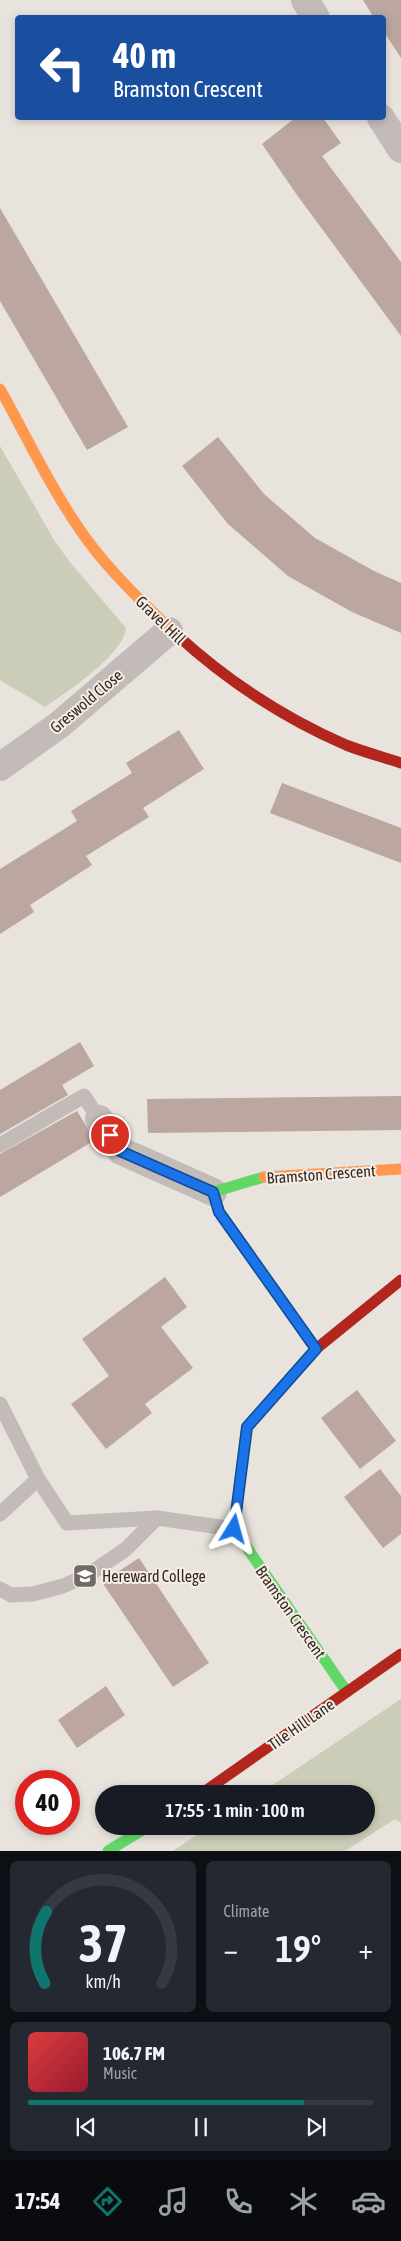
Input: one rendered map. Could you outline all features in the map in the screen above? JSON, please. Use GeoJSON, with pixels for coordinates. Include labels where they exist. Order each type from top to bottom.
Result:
{"type":"FeatureCollection","features":[{"type":"Feature","properties":{"kind":"street"},"geometry":{"type":"LineString","coordinates":[[305,0],[314,15]]}},
{"type":"Feature","properties":{"kind":"street"},"geometry":{"type":"LineString","coordinates":[[382,120],[401,149]]}},
{"type":"Feature","properties":{"kind":"street","name":"Gravel Hill"},"geometry":{"type":"LineString","coordinates":[[0,389],[79,528],[120,579],[169,631],[219,672],[260,700],[298,722],[342,743],[401,763]]}},
{"type":"Feature","properties":{"kind":"street","name":"Greswold Close"},"geometry":{"type":"LineString","coordinates":[[0,767],[59,725],[169,631]]}},
{"type":"Feature","properties":{"kind":"street"},"geometry":{"type":"LineString","coordinates":[[99,1119],[120,1151],[213,1192],[219,1212],[316,1349]]}},
{"type":"Feature","properties":{"kind":"street","name":"Bramston Crescent"},"geometry":{"type":"LineString","coordinates":[[213,1192],[268,1176],[401,1169]]}},
{"type":"Feature","properties":{"kind":"street"},"geometry":{"type":"LineString","coordinates":[[234,1529],[247,1427],[316,1349],[401,1280]]}},
{"type":"Feature","properties":{"kind":"street","name":"Bramston Crescent"},"geometry":{"type":"LineString","coordinates":[[234,1529],[347,1692]]}},
{"type":"Feature","properties":{"kind":"street","name":"Tile Hill Lane"},"geometry":{"type":"LineString","coordinates":[[214,1785],[401,1654]]}},
{"type":"Feature","properties":{"kind":"street"},"geometry":{"type":"LineString","coordinates":[[108,1851],[134,1835]]}},
{"type":"Feature","properties":{"kind":"lane"},"geometry":{"type":"LineString","coordinates":[[0,1146],[84,1096],[99,1119]]}},
{"type":"Feature","properties":{"kind":"lane"},"geometry":{"type":"LineString","coordinates":[[0,1404],[38,1479],[67,1523],[157,1518],[234,1529]]}},
{"type":"Feature","properties":{"kind":"lane"},"geometry":{"type":"LineString","coordinates":[[0,1514],[38,1479]]}},
{"type":"Feature","properties":{"kind":"lane"},"geometry":{"type":"LineString","coordinates":[[0,1589],[11,1596],[32,1594],[63,1586],[88,1575],[126,1550],[157,1518]]}},
{"type":"Feature","properties":{"kind":"green space"},"geometry":{"type":"Polygon","coordinates":[[[0,446],[54,540],[69,561],[126,628],[123,638],[105,661],[79,683],[45,707],[0,680],[0,446]]]}},
{"type":"Feature","properties":{"kind":"green space"},"geometry":{"type":"Polygon","coordinates":[[[401,1699],[401,1823],[395,1819],[375,1832],[375,1785],[272,1785],[401,1699]]]}},
{"type":"Feature","properties":{"kind":"green space"},"geometry":{"type":"Polygon","coordinates":[[[197,1835],[370,1835],[345,1851],[173,1851],[197,1835]]]}},
{"type":"Feature","properties":{"kind":"building"},"geometry":{"type":"Polygon","coordinates":[[[363,0],[401,0],[401,58],[386,35],[386,15],[372,15],[363,0]]]}},
{"type":"Feature","properties":{"kind":"building"},"geometry":{"type":"Polygon","coordinates":[[[292,120],[324,120],[341,143],[322,156],[401,262],[401,336],[297,195],[262,144],[292,120]]]}},
{"type":"Feature","properties":{"kind":"building"},"geometry":{"type":"Polygon","coordinates":[[[0,208],[128,427],[87,450],[0,301],[0,208]]]}},
{"type":"Feature","properties":{"kind":"building"},"geometry":{"type":"Polygon","coordinates":[[[218,437],[264,494],[315,538],[374,571],[401,583],[401,633],[352,612],[288,576],[228,524],[182,466],[218,437]]]}},
{"type":"Feature","properties":{"kind":"building"},"geometry":{"type":"Polygon","coordinates":[[[179,730],[204,769],[143,808],[149,817],[86,856],[92,865],[30,905],[34,912],[0,934],[0,869],[77,821],[71,811],[132,773],[126,763],[179,730]]]}},
{"type":"Feature","properties":{"kind":"building"},"geometry":{"type":"Polygon","coordinates":[[[282,783],[401,828],[401,863],[270,813],[282,783]]]}},
{"type":"Feature","properties":{"kind":"building"},"geometry":{"type":"Polygon","coordinates":[[[80,1042],[94,1066],[62,1085],[68,1095],[0,1134],[0,1090],[80,1042]]]}},
{"type":"Feature","properties":{"kind":"building"},"geometry":{"type":"Polygon","coordinates":[[[401,1096],[401,1130],[148,1133],[147,1099],[401,1096]]]}},
{"type":"Feature","properties":{"kind":"building"},"geometry":{"type":"Polygon","coordinates":[[[77,1111],[95,1140],[0,1197],[0,1154],[77,1111]]]}},
{"type":"Feature","properties":{"kind":"building"},"geometry":{"type":"Polygon","coordinates":[[[165,1277],[187,1307],[161,1327],[193,1368],[145,1404],[152,1413],[106,1449],[71,1404],[109,1376],[82,1339],[165,1277]]]}},
{"type":"Feature","properties":{"kind":"building"},"geometry":{"type":"Polygon","coordinates":[[[357,1390],[396,1441],[360,1469],[321,1418],[357,1390]]]}},
{"type":"Feature","properties":{"kind":"building"},"geometry":{"type":"Polygon","coordinates":[[[380,1469],[401,1496],[401,1534],[383,1548],[344,1497],[380,1469]]]}},
{"type":"Feature","properties":{"kind":"building"},"geometry":{"type":"Polygon","coordinates":[[[139,1558],[209,1663],[173,1687],[102,1582],[139,1558]]]}},
{"type":"Feature","properties":{"kind":"building"},"geometry":{"type":"Polygon","coordinates":[[[106,1686],[125,1715],[77,1748],[58,1720],[106,1686]]]}},
{"type":"Feature","properties":{"kind":"traffic: fast"},"geometry":{"type":"LineString","coordinates":[[264,1177],[213,1192],[219,1212],[316,1349]]}},
{"type":"Feature","properties":{"kind":"traffic: fast"},"geometry":{"type":"LineString","coordinates":[[309,1357],[247,1427],[234,1529],[347,1692]]}},
{"type":"Feature","properties":{"kind":"traffic: fast"},"geometry":{"type":"LineString","coordinates":[[108,1851],[134,1835]]}},
{"type":"Feature","properties":{"kind":"traffic: slow"},"geometry":{"type":"LineString","coordinates":[[0,389],[51,483],[85,537],[117,576],[176,634]]}},
{"type":"Feature","properties":{"kind":"traffic: slow"},"geometry":{"type":"LineString","coordinates":[[264,1177],[401,1169]]}},
{"type":"Feature","properties":{"kind":"traffic: jam"},"geometry":{"type":"LineString","coordinates":[[176,634],[235,682],[300,723],[346,745],[401,763]]}},
{"type":"Feature","properties":{"kind":"traffic: jam"},"geometry":{"type":"LineString","coordinates":[[309,1357],[316,1349],[401,1280]]}},
{"type":"Feature","properties":{"kind":"traffic: jam"},"geometry":{"type":"LineString","coordinates":[[214,1785],[401,1654]]}},
{"type":"Feature","properties":{"kind":"place","name":"Hereward College"},"geometry":{"type":"Point","coordinates":[85,1576]}},
{"type":"Feature","properties":{"kind":"route"},"geometry":{"type":"LineString","coordinates":[[110,1135],[120,1151],[213,1192],[219,1212],[316,1349],[247,1427],[234,1529]]}}]}
